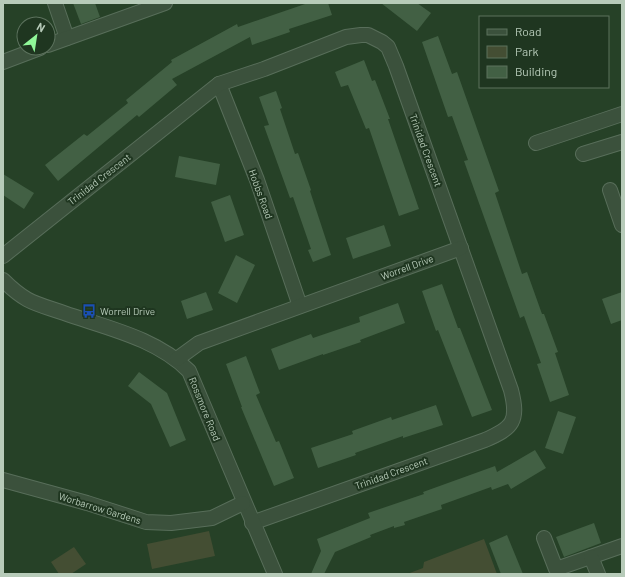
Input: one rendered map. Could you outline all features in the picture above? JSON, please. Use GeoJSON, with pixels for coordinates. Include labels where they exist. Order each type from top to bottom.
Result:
{"type":"FeatureCollection","features":[{"type":"Feature","properties":{"kind":"street"},"geometry":{"type":"LineString","coordinates":[[55,3],[67,38]]}},
{"type":"Feature","properties":{"kind":"street"},"geometry":{"type":"LineString","coordinates":[[56,42],[165,3]]}},
{"type":"Feature","properties":{"kind":"street","name":"Trinidad Crescent"},"geometry":{"type":"LineString","coordinates":[[3,256],[219,84],[264,69],[346,37],[368,35],[382,42],[388,48],[396,66],[461,248],[516,407],[511,423],[499,434],[252,523]]}},
{"type":"Feature","properties":{"kind":"street"},"geometry":{"type":"LineString","coordinates":[[3,62],[19,56]]}},
{"type":"Feature","properties":{"kind":"street","name":"Hobbs Road"},"geometry":{"type":"LineString","coordinates":[[219,84],[257,180],[300,306]]}},
{"type":"Feature","properties":{"kind":"street"},"geometry":{"type":"LineString","coordinates":[[536,143],[622,114]]}},
{"type":"Feature","properties":{"kind":"street"},"geometry":{"type":"LineString","coordinates":[[583,154],[622,142]]}},
{"type":"Feature","properties":{"kind":"street"},"geometry":{"type":"LineString","coordinates":[[610,190],[622,224]]}},
{"type":"Feature","properties":{"kind":"street","name":"Worrell Drive"},"geometry":{"type":"LineString","coordinates":[[177,359],[199,343],[461,248]]}},
{"type":"Feature","properties":{"kind":"street","name":"Rossmore Road"},"geometry":{"type":"LineString","coordinates":[[3,280],[15,292],[36,305],[58,311],[151,343],[177,359],[189,371],[274,574]]}},
{"type":"Feature","properties":{"kind":"street","name":"Worbarrow Gardens"},"geometry":{"type":"LineString","coordinates":[[3,480],[87,503],[146,522],[172,523],[212,518],[243,503]]}},
{"type":"Feature","properties":{"kind":"street"},"geometry":{"type":"LineString","coordinates":[[544,538],[556,569],[622,546]]}},
{"type":"Feature","properties":{"kind":"street"},"geometry":{"type":"LineString","coordinates":[[591,557],[598,574]]}},
{"type":"Feature","properties":{"kind":"green space"},"geometry":{"type":"Polygon","coordinates":[[[209,531],[215,556],[152,569],[147,544],[209,531]]]}},
{"type":"Feature","properties":{"kind":"green space"},"geometry":{"type":"Polygon","coordinates":[[[484,539],[497,574],[407,574],[423,568],[424,562],[484,539]]]}},
{"type":"Feature","properties":{"kind":"green space"},"geometry":{"type":"Polygon","coordinates":[[[74,547],[86,564],[71,574],[59,574],[51,562],[74,547]]]}},
{"type":"Feature","properties":{"kind":"building"},"geometry":{"type":"Polygon","coordinates":[[[73,3],[95,3],[100,17],[81,24],[73,3]]]}},
{"type":"Feature","properties":{"kind":"building"},"geometry":{"type":"Polygon","coordinates":[[[308,3],[328,3],[332,15],[289,29],[290,32],[252,45],[250,37],[172,79],[177,85],[139,117],[137,115],[58,181],[45,165],[84,134],[87,136],[128,103],[126,100],[172,62],[171,60],[237,24],[238,27],[308,3]]]}},
{"type":"Feature","properties":{"kind":"building"},"geometry":{"type":"Polygon","coordinates":[[[381,3],[417,3],[431,13],[417,31],[381,3]]]}},
{"type":"Feature","properties":{"kind":"building"},"geometry":{"type":"Polygon","coordinates":[[[438,36],[452,74],[457,72],[499,191],[495,193],[522,274],[527,272],[558,352],[555,353],[569,395],[550,402],[537,364],[541,363],[524,316],[520,318],[464,161],[468,160],[452,116],[448,117],[422,42],[438,36]]]}},
{"type":"Feature","properties":{"kind":"building"},"geometry":{"type":"Polygon","coordinates":[[[364,60],[372,81],[375,80],[390,119],[388,119],[419,209],[399,216],[369,128],[366,129],[348,85],[341,87],[335,72],[364,60]]]}},
{"type":"Feature","properties":{"kind":"building"},"geometry":{"type":"Polygon","coordinates":[[[276,91],[282,108],[280,109],[295,154],[298,153],[331,255],[313,262],[308,250],[311,249],[293,197],[290,198],[264,126],[269,125],[259,97],[276,91]]]}},
{"type":"Feature","properties":{"kind":"building"},"geometry":{"type":"Polygon","coordinates":[[[179,156],[220,164],[216,185],[175,177],[179,156]]]}},
{"type":"Feature","properties":{"kind":"building"},"geometry":{"type":"Polygon","coordinates":[[[3,174],[34,193],[24,209],[3,195],[3,174]]]}},
{"type":"Feature","properties":{"kind":"building"},"geometry":{"type":"Polygon","coordinates":[[[230,195],[244,235],[225,242],[211,202],[230,195]]]}},
{"type":"Feature","properties":{"kind":"building"},"geometry":{"type":"Polygon","coordinates":[[[384,225],[391,246],[353,259],[346,238],[384,225]]]}},
{"type":"Feature","properties":{"kind":"building"},"geometry":{"type":"Polygon","coordinates":[[[236,255],[255,265],[237,303],[218,293],[236,255]]]}},
{"type":"Feature","properties":{"kind":"building"},"geometry":{"type":"Polygon","coordinates":[[[442,284],[458,328],[460,328],[492,410],[472,417],[438,330],[436,331],[422,291],[442,284]]]}},
{"type":"Feature","properties":{"kind":"building"},"geometry":{"type":"Polygon","coordinates":[[[206,292],[213,310],[187,319],[181,301],[206,292]]]}},
{"type":"Feature","properties":{"kind":"building"},"geometry":{"type":"Polygon","coordinates":[[[622,292],[622,320],[611,324],[602,299],[622,292]]]}},
{"type":"Feature","properties":{"kind":"building"},"geometry":{"type":"Polygon","coordinates":[[[398,303],[405,323],[360,340],[361,342],[279,370],[271,349],[311,334],[313,338],[360,322],[359,317],[398,303]]]}},
{"type":"Feature","properties":{"kind":"building"},"geometry":{"type":"Polygon","coordinates":[[[246,356],[260,393],[256,395],[276,442],[279,441],[294,478],[274,486],[241,407],[226,364],[246,356]]]}},
{"type":"Feature","properties":{"kind":"building"},"geometry":{"type":"Polygon","coordinates":[[[139,372],[167,393],[186,440],[170,447],[151,404],[128,386],[139,372]]]}},
{"type":"Feature","properties":{"kind":"building"},"geometry":{"type":"Polygon","coordinates":[[[436,405],[443,425],[403,438],[403,436],[355,453],[356,455],[318,468],[311,448],[353,434],[352,431],[391,417],[392,420],[436,405]]]}},
{"type":"Feature","properties":{"kind":"building"},"geometry":{"type":"Polygon","coordinates":[[[558,411],[576,417],[563,454],[545,448],[558,411]]]}},
{"type":"Feature","properties":{"kind":"building"},"geometry":{"type":"Polygon","coordinates":[[[535,450],[546,468],[511,489],[508,484],[492,490],[491,487],[441,505],[442,509],[404,522],[405,525],[394,528],[394,526],[370,535],[371,537],[335,552],[324,574],[311,574],[321,551],[317,539],[370,518],[368,513],[424,494],[423,492],[495,466],[497,472],[535,450]]]}},
{"type":"Feature","properties":{"kind":"building"},"geometry":{"type":"Polygon","coordinates":[[[594,523],[601,543],[564,557],[556,537],[594,523]]]}},
{"type":"Feature","properties":{"kind":"building"},"geometry":{"type":"Polygon","coordinates":[[[507,535],[523,574],[501,574],[489,543],[507,535]]]}},
{"type":"Feature","properties":{"kind":"place","name":"Worrell Drive"},"geometry":{"type":"Point","coordinates":[89,311]}}]}
